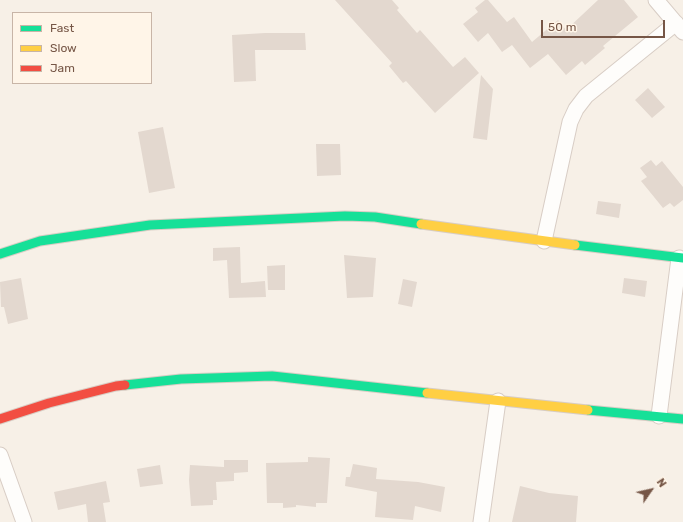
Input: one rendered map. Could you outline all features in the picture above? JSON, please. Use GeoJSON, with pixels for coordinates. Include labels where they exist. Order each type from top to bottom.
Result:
{"type":"FeatureCollection","features":[{"type":"Feature","properties":{"kind":"street"},"geometry":{"type":"LineString","coordinates":[[544,241],[570,122],[576,109],[586,96],[679,28],[656,0]]}},
{"type":"Feature","properties":{"kind":"street"},"geometry":{"type":"LineString","coordinates":[[0,254],[40,241],[150,225],[345,216],[375,217],[544,241],[681,258],[659,416]]}},
{"type":"Feature","properties":{"kind":"street"},"geometry":{"type":"LineString","coordinates":[[0,419],[49,403],[116,386],[189,378],[272,376],[498,401],[683,418]]}},
{"type":"Feature","properties":{"kind":"street"},"geometry":{"type":"LineString","coordinates":[[481,522],[498,401]]}},
{"type":"Feature","properties":{"kind":"street"},"geometry":{"type":"LineString","coordinates":[[0,455],[24,522]]}},
{"type":"Feature","properties":{"kind":"building"},"geometry":{"type":"Polygon","coordinates":[[[335,0],[392,0],[399,8],[397,10],[417,33],[420,30],[453,67],[465,57],[479,73],[435,113],[406,81],[403,83],[389,66],[392,63],[335,0]]]}},
{"type":"Feature","properties":{"kind":"building"},"geometry":{"type":"Polygon","coordinates":[[[485,0],[488,0],[507,22],[514,17],[532,42],[558,20],[566,30],[598,0],[624,0],[638,17],[603,46],[605,48],[585,65],[582,61],[566,75],[548,54],[530,68],[512,45],[502,52],[488,33],[478,42],[463,24],[478,12],[475,8],[485,0]]]}},
{"type":"Feature","properties":{"kind":"building"},"geometry":{"type":"Polygon","coordinates":[[[305,33],[306,50],[255,50],[256,81],[234,82],[232,35],[305,33]]]}},
{"type":"Feature","properties":{"kind":"building"},"geometry":{"type":"Polygon","coordinates":[[[481,75],[493,89],[487,140],[473,138],[481,75]]]}},
{"type":"Feature","properties":{"kind":"building"},"geometry":{"type":"Polygon","coordinates":[[[648,88],[665,107],[652,118],[635,100],[648,88]]]}},
{"type":"Feature","properties":{"kind":"building"},"geometry":{"type":"Polygon","coordinates":[[[163,127],[175,188],[149,193],[138,132],[163,127]]]}},
{"type":"Feature","properties":{"kind":"building"},"geometry":{"type":"Polygon","coordinates":[[[316,144],[340,144],[341,175],[317,176],[316,144]]]}},
{"type":"Feature","properties":{"kind":"building"},"geometry":{"type":"Polygon","coordinates":[[[651,160],[656,166],[662,161],[683,187],[683,200],[674,207],[670,203],[663,208],[641,181],[647,177],[640,168],[651,160]]]}},
{"type":"Feature","properties":{"kind":"building"},"geometry":{"type":"Polygon","coordinates":[[[598,201],[621,204],[619,218],[596,214],[598,201]]]}},
{"type":"Feature","properties":{"kind":"building"},"geometry":{"type":"Polygon","coordinates":[[[240,247],[241,283],[265,281],[266,297],[229,298],[227,260],[213,261],[213,248],[240,247]]]}},
{"type":"Feature","properties":{"kind":"building"},"geometry":{"type":"Polygon","coordinates":[[[344,255],[376,258],[373,297],[347,298],[344,255]]]}},
{"type":"Feature","properties":{"kind":"building"},"geometry":{"type":"Polygon","coordinates":[[[285,265],[285,290],[268,290],[267,266],[285,265]]]}},
{"type":"Feature","properties":{"kind":"building"},"geometry":{"type":"Polygon","coordinates":[[[21,278],[28,319],[8,324],[4,307],[1,307],[0,282],[21,278]]]}},
{"type":"Feature","properties":{"kind":"building"},"geometry":{"type":"Polygon","coordinates":[[[624,278],[647,281],[645,297],[622,293],[624,278]]]}},
{"type":"Feature","properties":{"kind":"building"},"geometry":{"type":"Polygon","coordinates":[[[403,279],[417,282],[412,307],[398,304],[403,279]]]}},
{"type":"Feature","properties":{"kind":"building"},"geometry":{"type":"Polygon","coordinates":[[[308,457],[330,458],[327,503],[316,503],[316,507],[296,505],[296,507],[283,508],[283,503],[267,503],[266,463],[308,462],[308,457]]]}},
{"type":"Feature","properties":{"kind":"building"},"geometry":{"type":"Polygon","coordinates":[[[224,460],[248,460],[248,472],[234,473],[234,481],[216,482],[217,500],[213,500],[213,505],[191,506],[189,480],[190,465],[224,467],[224,460]]]}},
{"type":"Feature","properties":{"kind":"building"},"geometry":{"type":"Polygon","coordinates":[[[353,464],[377,468],[376,479],[418,482],[445,487],[441,512],[415,506],[413,520],[375,517],[377,492],[345,486],[346,477],[350,477],[353,464]]]}},
{"type":"Feature","properties":{"kind":"building"},"geometry":{"type":"Polygon","coordinates":[[[160,465],[163,484],[140,487],[137,469],[160,465]]]}},
{"type":"Feature","properties":{"kind":"building"},"geometry":{"type":"Polygon","coordinates":[[[106,481],[110,502],[103,503],[106,522],[88,522],[86,504],[58,510],[54,492],[106,481]]]}},
{"type":"Feature","properties":{"kind":"building"},"geometry":{"type":"Polygon","coordinates":[[[520,486],[549,493],[578,496],[576,522],[512,522],[520,486]]]}},
{"type":"Feature","properties":{"kind":"traffic: fast"},"geometry":{"type":"LineString","coordinates":[[0,254],[40,241],[150,225],[345,216],[375,217],[421,224]]}},
{"type":"Feature","properties":{"kind":"traffic: fast"},"geometry":{"type":"LineString","coordinates":[[575,245],[683,258]]}},
{"type":"Feature","properties":{"kind":"traffic: fast"},"geometry":{"type":"LineString","coordinates":[[125,385],[181,379],[272,376],[427,393]]}},
{"type":"Feature","properties":{"kind":"traffic: fast"},"geometry":{"type":"LineString","coordinates":[[588,410],[683,419]]}},
{"type":"Feature","properties":{"kind":"traffic: slow"},"geometry":{"type":"LineString","coordinates":[[421,224],[575,245]]}},
{"type":"Feature","properties":{"kind":"traffic: slow"},"geometry":{"type":"LineString","coordinates":[[427,393],[588,410]]}},
{"type":"Feature","properties":{"kind":"traffic: jam"},"geometry":{"type":"LineString","coordinates":[[0,419],[49,403],[125,385]]}}]}
